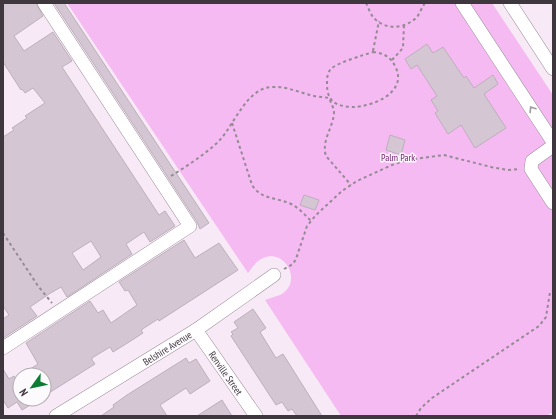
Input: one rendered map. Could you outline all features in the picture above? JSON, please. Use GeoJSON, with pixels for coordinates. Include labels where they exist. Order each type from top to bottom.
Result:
{"type":"FeatureCollection","features":[{"type":"Feature","properties":{"kind":"street"},"geometry":{"type":"LineString","coordinates":[[3,348],[190,226],[44,3]]}},
{"type":"Feature","properties":{"kind":"street"},"geometry":{"type":"LineString","coordinates":[[462,3],[553,142]]}},
{"type":"Feature","properties":{"kind":"street"},"geometry":{"type":"LineString","coordinates":[[510,3],[553,69]]}},
{"type":"Feature","properties":{"kind":"street"},"geometry":{"type":"LineString","coordinates":[[553,146],[532,161],[531,169],[553,203]]}},
{"type":"Feature","properties":{"kind":"street","name":"Belshire Avenue"},"geometry":{"type":"LineString","coordinates":[[56,416],[196,330],[274,275]]}},
{"type":"Feature","properties":{"kind":"street","name":"Renville Street"},"geometry":{"type":"LineString","coordinates":[[196,330],[256,416]]}},
{"type":"Feature","properties":{"kind":"path"},"geometry":{"type":"LineString","coordinates":[[366,3],[373,17],[384,26],[398,28],[409,23],[418,16],[425,3]]}},
{"type":"Feature","properties":{"kind":"path"},"geometry":{"type":"LineString","coordinates":[[373,52],[379,21]]}},
{"type":"Feature","properties":{"kind":"path"},"geometry":{"type":"LineString","coordinates":[[392,60],[403,48],[404,25]]}},
{"type":"Feature","properties":{"kind":"path"},"geometry":{"type":"LineString","coordinates":[[162,183],[203,155],[219,141],[239,111],[249,99],[261,90],[271,87],[291,89],[313,96],[329,98],[336,104],[346,106],[360,107],[374,104],[394,90],[398,83],[397,71],[392,60],[384,53],[373,52],[337,65],[331,69],[327,78],[327,90],[329,98],[334,114],[324,151],[326,156],[351,185]]}},
{"type":"Feature","properties":{"kind":"path"},"geometry":{"type":"LineString","coordinates":[[232,123],[252,185],[256,191],[260,194],[289,203],[311,221]]}},
{"type":"Feature","properties":{"kind":"path"},"geometry":{"type":"LineString","coordinates":[[274,275],[293,264],[307,226],[329,202],[351,185],[392,165],[407,160],[444,155],[508,170],[531,169]]}},
{"type":"Feature","properties":{"kind":"path"},"geometry":{"type":"LineString","coordinates":[[3,233],[38,286],[60,311]]}},
{"type":"Feature","properties":{"kind":"path"},"geometry":{"type":"LineString","coordinates":[[416,416],[421,408],[432,398],[539,326],[546,316],[550,292],[553,291]]}},
{"type":"Feature","properties":{"kind":"green space","name":"Palm Park"},"geometry":{"type":"Polygon","coordinates":[[[67,3],[492,3],[553,95],[553,412],[546,416],[341,416],[265,300],[280,295],[287,289],[291,282],[289,268],[278,258],[271,256],[258,261],[248,273],[67,3]]]}},
{"type":"Feature","properties":{"kind":"building"},"geometry":{"type":"Polygon","coordinates":[[[3,3],[36,3],[43,16],[14,36],[24,51],[53,32],[72,61],[62,67],[159,215],[165,211],[175,226],[150,242],[144,232],[126,244],[132,254],[67,297],[61,287],[49,294],[30,307],[37,316],[3,338],[3,319],[9,315],[3,306],[3,137],[14,130],[12,128],[27,118],[25,116],[45,103],[33,88],[25,93],[22,89],[21,90],[3,62],[3,3]],[[91,241],[72,253],[83,270],[101,257],[91,241]]]}},
{"type":"Feature","properties":{"kind":"building"},"geometry":{"type":"Polygon","coordinates":[[[54,3],[64,3],[209,223],[200,229],[197,222],[54,3]]]}},
{"type":"Feature","properties":{"kind":"building"},"geometry":{"type":"Polygon","coordinates":[[[427,44],[433,53],[443,47],[464,78],[466,76],[474,88],[493,75],[498,84],[484,94],[506,128],[475,148],[461,125],[448,134],[435,113],[438,111],[431,100],[437,96],[417,65],[411,69],[405,59],[427,44]]]}},
{"type":"Feature","properties":{"kind":"building"},"geometry":{"type":"Polygon","coordinates":[[[390,135],[405,140],[401,155],[386,150],[390,135]]]}},
{"type":"Feature","properties":{"kind":"building"},"geometry":{"type":"Polygon","coordinates":[[[304,195],[319,200],[315,210],[300,205],[304,195]]]}},
{"type":"Feature","properties":{"kind":"building"},"geometry":{"type":"Polygon","coordinates":[[[184,240],[195,258],[219,243],[238,270],[159,321],[158,319],[141,330],[143,333],[113,352],[110,347],[92,358],[95,364],[52,391],[52,367],[33,367],[38,364],[26,343],[90,301],[98,313],[103,310],[111,323],[137,305],[128,290],[125,291],[119,282],[184,240]]]}},
{"type":"Feature","properties":{"kind":"building"},"geometry":{"type":"Polygon","coordinates":[[[253,309],[266,328],[260,332],[276,358],[283,354],[322,416],[297,416],[292,409],[288,411],[282,402],[276,405],[231,336],[233,334],[231,332],[238,328],[234,322],[253,309]]]}},
{"type":"Feature","properties":{"kind":"building"},"geometry":{"type":"Polygon","coordinates":[[[186,358],[189,363],[196,359],[210,381],[190,394],[186,388],[160,405],[167,416],[101,416],[127,395],[186,358]]]}},
{"type":"Feature","properties":{"kind":"building"},"geometry":{"type":"Polygon","coordinates":[[[3,369],[9,379],[12,377],[12,405],[8,408],[3,400],[3,369]]]}},
{"type":"Feature","properties":{"kind":"building"},"geometry":{"type":"Polygon","coordinates":[[[222,400],[232,416],[197,416],[222,400]]]}},
{"type":"Feature","properties":{"kind":"building"},"geometry":{"type":"Polygon","coordinates":[[[20,407],[27,407],[22,410],[20,407]]]}}]}
